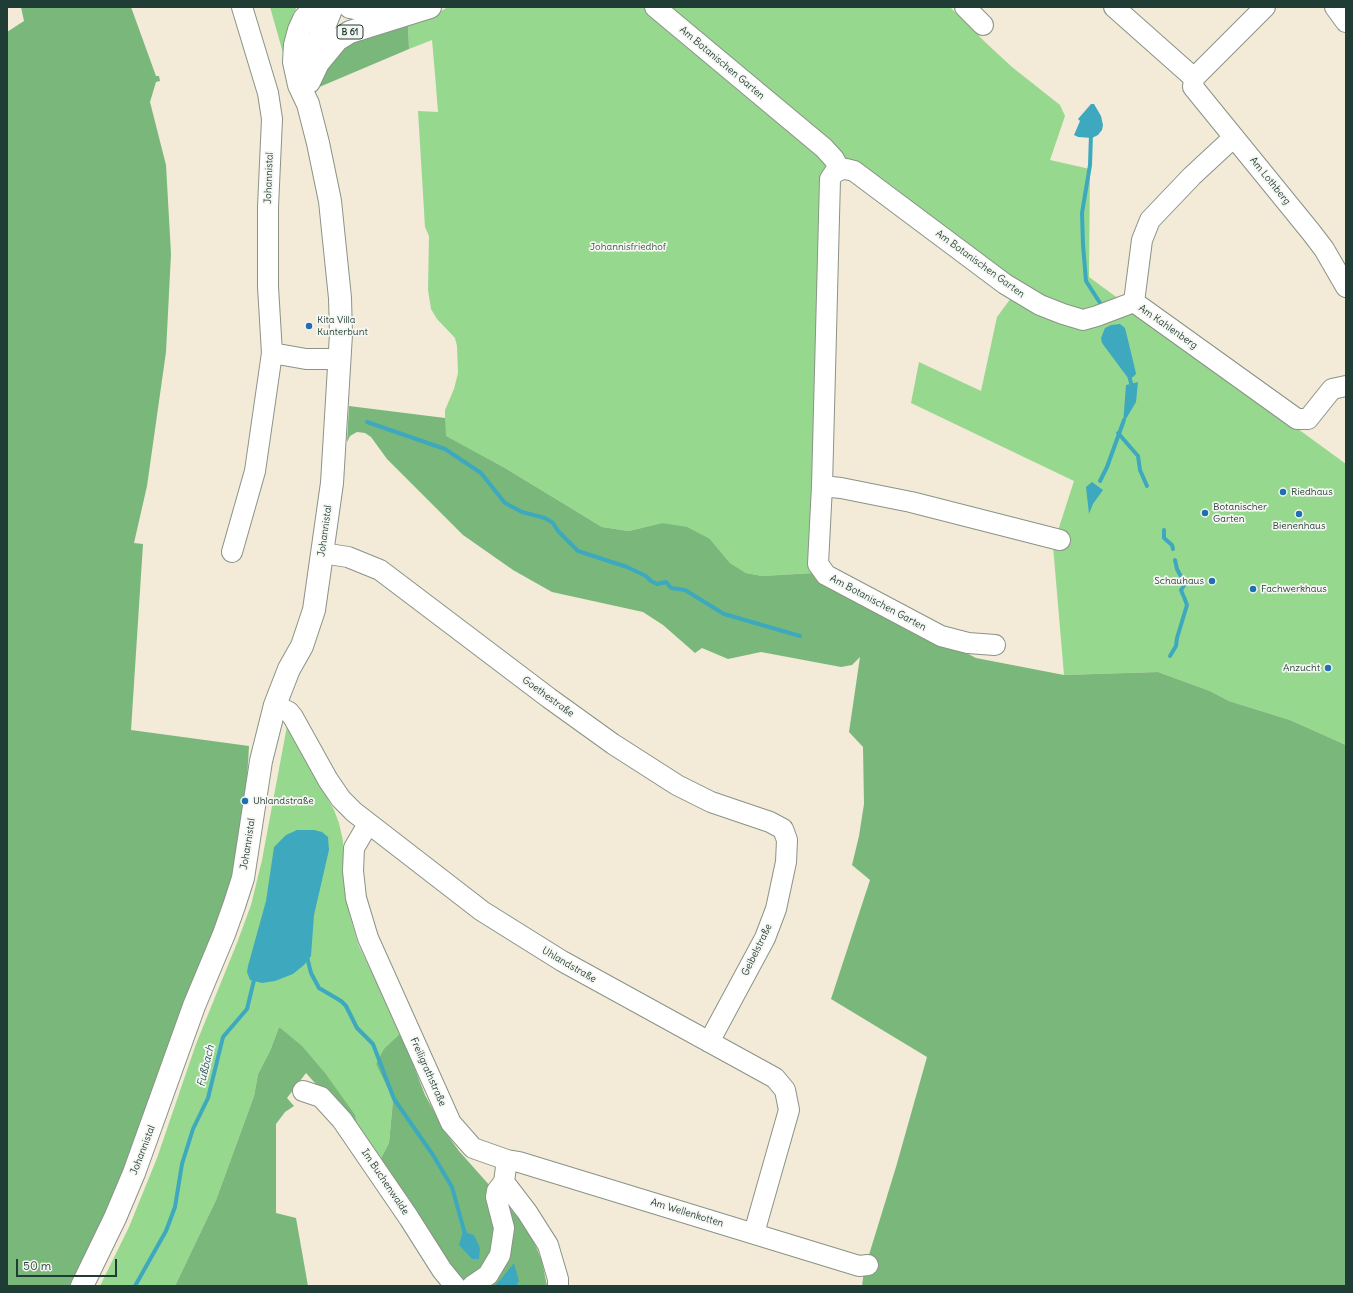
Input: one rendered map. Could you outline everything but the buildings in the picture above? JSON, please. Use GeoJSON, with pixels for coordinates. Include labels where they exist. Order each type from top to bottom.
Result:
{"type":"FeatureCollection","features":[{"type":"Feature","properties":{"kind":"main road","name":"Johannistal"},"geometry":{"type":"LineString","coordinates":[[308,104],[308,82],[312,57],[332,7]]}},
{"type":"Feature","properties":{"kind":"main road","name":"B 61"},"geometry":{"type":"LineString","coordinates":[[350,7],[378,13],[422,10]]}},
{"type":"Feature","properties":{"kind":"main road","name":"B 61"},"geometry":{"type":"LineString","coordinates":[[308,82],[318,63],[337,40],[350,32],[422,10]]}},
{"type":"Feature","properties":{"kind":"main road","name":"Johannistal"},"geometry":{"type":"LineString","coordinates":[[82,1286],[115,1218],[134,1173],[194,1006],[234,906],[243,878],[261,761],[275,705],[309,627],[314,610],[332,483],[340,359],[340,298],[333,225],[318,143],[308,104],[299,85],[294,62],[295,45],[307,11]]}},
{"type":"Feature","properties":{"kind":"street","name":"Johannistal"},"geometry":{"type":"LineString","coordinates":[[232,552],[255,471],[272,352],[268,287],[268,208],[272,119],[268,93],[242,7]]}},
{"type":"Feature","properties":{"kind":"street","name":"Am Botanischen Garten"},"geometry":{"type":"LineString","coordinates":[[655,7],[824,148],[834,159],[840,170]]}},
{"type":"Feature","properties":{"kind":"street"},"geometry":{"type":"LineString","coordinates":[[965,7],[983,25]]}},
{"type":"Feature","properties":{"kind":"street"},"geometry":{"type":"LineString","coordinates":[[1114,7],[1194,78],[1265,7]]}},
{"type":"Feature","properties":{"kind":"street"},"geometry":{"type":"LineString","coordinates":[[1335,7],[1346,22]]}},
{"type":"Feature","properties":{"kind":"street","name":"Am Lothberg"},"geometry":{"type":"LineString","coordinates":[[1194,78],[1193,87],[1195,91],[1311,232],[1346,287]]}},
{"type":"Feature","properties":{"kind":"street","name":"Am Kahlenberg"},"geometry":{"type":"LineString","coordinates":[[1234,138],[1192,176],[1150,220],[1142,240],[1134,302],[1297,419],[1308,419],[1332,389],[1345,387]]}},
{"type":"Feature","properties":{"kind":"street","name":"Am Botanischen Garten"},"geometry":{"type":"LineString","coordinates":[[995,645],[968,643],[941,636],[826,575],[818,564],[822,486],[830,179],[834,173],[840,170],[846,169],[854,171],[1005,284],[1040,305],[1083,320],[1134,302]]}},
{"type":"Feature","properties":{"kind":"street"},"geometry":{"type":"LineString","coordinates":[[272,352],[306,358],[340,359]]}},
{"type":"Feature","properties":{"kind":"street"},"geometry":{"type":"LineString","coordinates":[[822,486],[841,488],[918,504],[1060,540]]}},
{"type":"Feature","properties":{"kind":"street","name":"Goethestraße"},"geometry":{"type":"LineString","coordinates":[[322,553],[348,557],[380,570],[549,698],[613,744],[677,785],[711,802],[770,822],[783,829]]}},
{"type":"Feature","properties":{"kind":"street","name":"Uhlandstraße"},"geometry":{"type":"LineString","coordinates":[[275,705],[289,712],[293,717],[328,780],[341,799],[368,824],[482,911],[562,962],[775,1078],[785,1090],[789,1110],[754,1233]]}},
{"type":"Feature","properties":{"kind":"street","name":"Freiligrathstraße"},"geometry":{"type":"LineString","coordinates":[[368,824],[354,848],[353,871],[356,898],[368,938],[450,1123],[473,1148],[507,1160]]}},
{"type":"Feature","properties":{"kind":"street","name":"Geibelstraße"},"geometry":{"type":"LineString","coordinates":[[709,1042],[765,938],[776,909],[786,862],[787,840],[783,829]]}},
{"type":"Feature","properties":{"kind":"street","name":"Im Buchenwalde"},"geometry":{"type":"LineString","coordinates":[[303,1091],[321,1097],[342,1120],[409,1218],[442,1270],[455,1286]]}},
{"type":"Feature","properties":{"kind":"street"},"geometry":{"type":"LineString","coordinates":[[472,1286],[488,1275],[500,1255],[504,1228],[496,1197],[497,1191],[504,1182],[507,1160]]}},
{"type":"Feature","properties":{"kind":"street","name":"Am Wellenkotten"},"geometry":{"type":"LineString","coordinates":[[507,1160],[519,1162],[859,1266],[868,1265]]}},
{"type":"Feature","properties":{"kind":"street"},"geometry":{"type":"LineString","coordinates":[[504,1182],[527,1212],[548,1245],[558,1279],[558,1286]]}},
{"type":"Feature","properties":{"kind":"green space"},"geometry":{"type":"Polygon","coordinates":[[[21,7],[131,7],[156,76],[159,76],[160,81],[156,82],[150,102],[166,165],[171,254],[166,352],[147,486],[134,543],[143,544],[131,730],[249,746],[245,812],[236,877],[134,1149],[73,1286],[7,1286],[7,32],[24,21],[21,7]]]}},
{"type":"Feature","properties":{"kind":"green space"},"geometry":{"type":"Polygon","coordinates":[[[270,7],[296,7],[295,20],[302,120],[270,7]]]}},
{"type":"Feature","properties":{"kind":"green space","name":"Johannisfriedhof"},"geometry":{"type":"Polygon","coordinates":[[[448,7],[644,7],[826,158],[813,573],[762,576],[746,573],[730,563],[710,539],[662,523],[629,531],[602,527],[505,468],[445,436],[445,410],[454,389],[458,373],[457,346],[455,338],[437,319],[431,309],[428,290],[429,236],[425,227],[418,111],[438,112],[432,40],[409,49],[408,25],[429,18],[448,7]]]}},
{"type":"Feature","properties":{"kind":"green space"},"geometry":{"type":"Polygon","coordinates":[[[663,7],[950,7],[1012,67],[1060,105],[1065,116],[1050,160],[1090,169],[1089,277],[1119,299],[1078,313],[1007,278],[834,150],[663,7]]]}},
{"type":"Feature","properties":{"kind":"green space"},"geometry":{"type":"Polygon","coordinates":[[[408,25],[409,49],[317,88],[325,64],[352,40],[408,25]]]}},
{"type":"Feature","properties":{"kind":"green space","name":"Botanischer Garten"},"geometry":{"type":"Polygon","coordinates":[[[1011,298],[1064,321],[1135,310],[1346,464],[1346,745],[1290,720],[1229,701],[1210,691],[1158,672],[1064,675],[1053,546],[1074,481],[911,403],[919,362],[981,391],[997,317],[1011,298]]]}},
{"type":"Feature","properties":{"kind":"green space"},"geometry":{"type":"Polygon","coordinates":[[[349,406],[445,418],[446,436],[505,468],[602,527],[629,531],[662,523],[687,527],[710,539],[730,563],[746,573],[762,576],[813,573],[976,658],[1064,675],[1158,672],[1210,691],[1229,701],[1290,720],[1346,745],[1346,1286],[862,1286],[864,1271],[896,1167],[927,1057],[831,999],[870,880],[852,865],[859,836],[864,804],[863,747],[849,732],[860,657],[852,665],[841,667],[761,652],[728,659],[702,648],[695,653],[663,625],[643,612],[552,592],[513,570],[463,535],[387,459],[371,437],[365,433],[357,432],[350,436],[347,442],[349,406]]]}},
{"type":"Feature","properties":{"kind":"green space"},"geometry":{"type":"Polygon","coordinates":[[[287,726],[334,810],[339,823],[343,841],[344,887],[358,944],[401,1033],[376,1064],[393,1100],[389,1143],[378,1164],[279,1027],[270,1051],[258,1074],[254,1096],[216,1200],[175,1286],[100,1286],[129,1227],[157,1158],[196,1044],[251,905],[262,860],[287,726]]]}},
{"type":"Feature","properties":{"kind":"green space"},"geometry":{"type":"Polygon","coordinates":[[[279,1027],[302,1046],[325,1073],[355,1115],[360,1139],[346,1118],[306,1073],[287,1098],[294,1106],[285,1112],[276,1124],[276,1213],[296,1218],[308,1286],[175,1286],[216,1200],[254,1096],[258,1074],[270,1051],[279,1027]]]}},
{"type":"Feature","properties":{"kind":"green space"},"geometry":{"type":"Polygon","coordinates":[[[401,1033],[425,1095],[446,1133],[459,1151],[522,1222],[534,1242],[542,1261],[547,1286],[478,1286],[472,1277],[464,1279],[457,1278],[378,1164],[389,1143],[393,1100],[376,1064],[384,1049],[401,1033]]]}},
{"type":"Feature","properties":{"kind":"water"},"geometry":{"type":"Polygon","coordinates":[[[1091,104],[1094,104],[1101,116],[1103,125],[1102,130],[1098,135],[1092,138],[1078,137],[1074,135],[1080,121],[1078,119],[1091,104]]]}},
{"type":"Feature","properties":{"kind":"water"},"geometry":{"type":"Polygon","coordinates":[[[1120,324],[1125,328],[1136,374],[1133,377],[1128,378],[1102,343],[1101,338],[1105,328],[1111,325],[1120,324]]]}},
{"type":"Feature","properties":{"kind":"water"},"geometry":{"type":"Polygon","coordinates":[[[1138,382],[1136,402],[1123,424],[1126,385],[1138,382]]]}},
{"type":"Feature","properties":{"kind":"water"},"geometry":{"type":"Polygon","coordinates":[[[1092,482],[1103,490],[1093,504],[1089,514],[1086,487],[1092,482]]]}},
{"type":"Feature","properties":{"kind":"water"},"geometry":{"type":"Polygon","coordinates":[[[297,830],[314,830],[322,832],[328,837],[329,850],[314,915],[311,956],[304,965],[293,974],[275,981],[262,983],[250,980],[247,972],[248,966],[266,901],[274,847],[286,835],[297,830]]]}},
{"type":"Feature","properties":{"kind":"water"},"geometry":{"type":"Polygon","coordinates":[[[466,1230],[467,1233],[474,1235],[480,1248],[479,1259],[472,1259],[459,1245],[463,1231],[466,1230]]]}},
{"type":"Feature","properties":{"kind":"water"},"geometry":{"type":"Polygon","coordinates":[[[514,1263],[519,1281],[516,1286],[495,1286],[514,1263]]]}},
{"type":"Feature","properties":{"kind":"waterway"},"geometry":{"type":"LineString","coordinates":[[1091,134],[1090,165],[1082,213],[1083,245],[1086,281],[1102,306]]}},
{"type":"Feature","properties":{"kind":"waterway"},"geometry":{"type":"LineString","coordinates":[[1129,374],[1132,388]]}},
{"type":"Feature","properties":{"kind":"waterway"},"geometry":{"type":"LineString","coordinates":[[1100,481],[1107,467],[1124,420]]}},
{"type":"Feature","properties":{"kind":"waterway"},"geometry":{"type":"LineString","coordinates":[[367,422],[445,449],[481,473],[505,503],[522,512],[545,518],[553,523],[558,531],[578,551],[627,567],[646,576],[657,584],[666,582],[671,588],[685,590],[724,614],[800,636]]}},
{"type":"Feature","properties":{"kind":"waterway"},"geometry":{"type":"LineString","coordinates":[[1118,433],[1138,456],[1140,470],[1147,486]]}},
{"type":"Feature","properties":{"kind":"waterway"},"geometry":{"type":"LineString","coordinates":[[1164,530],[1164,538],[1172,545],[1173,549]]}},
{"type":"Feature","properties":{"kind":"waterway"},"geometry":{"type":"LineString","coordinates":[[1175,560],[1177,569],[1185,584],[1181,590],[1183,595]]}},
{"type":"Feature","properties":{"kind":"waterway"},"geometry":{"type":"LineString","coordinates":[[1170,656],[1176,646],[1187,605],[1184,597]]}},
{"type":"Feature","properties":{"kind":"waterway"},"geometry":{"type":"LineString","coordinates":[[307,957],[311,973],[319,988],[341,1001],[346,1006],[357,1028],[373,1044],[394,1099],[433,1155],[452,1187],[465,1234]]}},
{"type":"Feature","properties":{"kind":"waterway","name":"Fußbach"},"geometry":{"type":"LineString","coordinates":[[135,1286],[166,1231],[175,1207],[182,1164],[193,1129],[208,1098],[223,1037],[247,1009],[255,976]]}},
{"type":"Feature","properties":{"kind":"place","name":"Kita Villa Kunterbunt"},"geometry":{"type":"Point","coordinates":[309,326]}},
{"type":"Feature","properties":{"kind":"place","name":"Riedhaus"},"geometry":{"type":"Point","coordinates":[1283,492]}},
{"type":"Feature","properties":{"kind":"place","name":"Botanischer Garten"},"geometry":{"type":"Point","coordinates":[1205,513]}},
{"type":"Feature","properties":{"kind":"place","name":"Bienenhaus"},"geometry":{"type":"Point","coordinates":[1299,514]}},
{"type":"Feature","properties":{"kind":"place","name":"Schauhaus"},"geometry":{"type":"Point","coordinates":[1212,581]}},
{"type":"Feature","properties":{"kind":"place","name":"Fachwerkhaus"},"geometry":{"type":"Point","coordinates":[1253,589]}},
{"type":"Feature","properties":{"kind":"place","name":"Anzucht"},"geometry":{"type":"Point","coordinates":[1328,668]}},
{"type":"Feature","properties":{"kind":"place","name":"Uhlandstraße"},"geometry":{"type":"Point","coordinates":[245,801]}}]}
